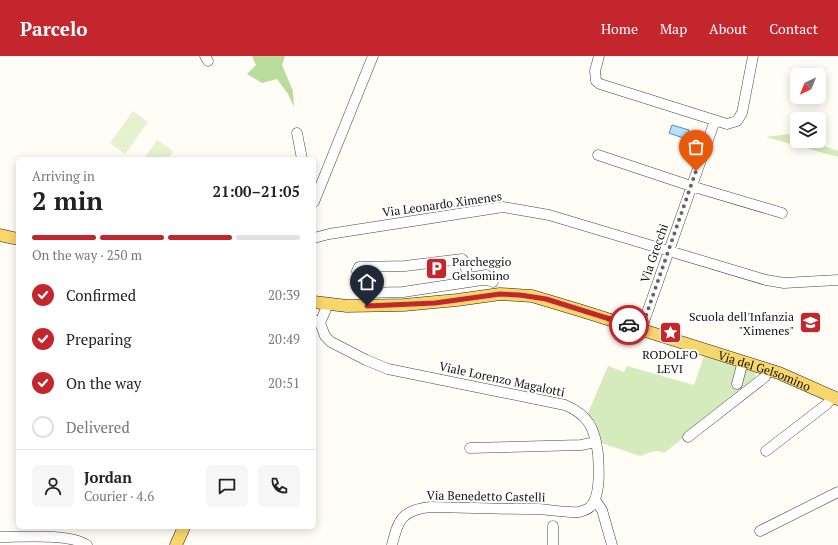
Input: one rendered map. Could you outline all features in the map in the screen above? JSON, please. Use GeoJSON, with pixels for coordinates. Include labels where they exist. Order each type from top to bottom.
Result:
{"type":"FeatureCollection","features":[{"type":"Feature","properties":{"kind":"main road"},"geometry":{"type":"LineString","coordinates":[[0,235],[16,239]]}},
{"type":"Feature","properties":{"kind":"main road","name":"Via del Gelsomino"},"geometry":{"type":"LineString","coordinates":[[316,302],[367,306],[404,305],[500,294],[546,299],[743,361],[808,385],[836,398]]}},
{"type":"Feature","properties":{"kind":"main road"},"geometry":{"type":"LineString","coordinates":[[176,545],[183,529]]}},
{"type":"Feature","properties":{"kind":"street"},"geometry":{"type":"LineString","coordinates":[[316,197],[373,56]]}},
{"type":"Feature","properties":{"kind":"street"},"geometry":{"type":"LineString","coordinates":[[599,56],[595,71],[596,80],[600,84],[727,124],[737,121],[742,113],[753,56]]}},
{"type":"Feature","properties":{"kind":"street","name":"Via Grecchi"},"geometry":{"type":"LineString","coordinates":[[641,330],[713,126]]}},
{"type":"Feature","properties":{"kind":"street"},"geometry":{"type":"LineString","coordinates":[[297,134],[302,157]]}},
{"type":"Feature","properties":{"kind":"street"},"geometry":{"type":"LineString","coordinates":[[598,155],[691,186],[782,213]]}},
{"type":"Feature","properties":{"kind":"street","name":"Via Leonardo Ximenes"},"geometry":{"type":"LineString","coordinates":[[316,237],[329,234],[503,207],[549,215],[766,280],[784,283],[838,280]]}},
{"type":"Feature","properties":{"kind":"street","name":"Via Leonardo Ximenes"},"geometry":{"type":"LineString","coordinates":[[316,231],[329,234]]}},
{"type":"Feature","properties":{"kind":"street"},"geometry":{"type":"LineString","coordinates":[[462,259],[469,278],[486,275],[493,282],[482,280],[403,292],[363,293],[360,291],[357,271],[361,266],[405,266],[462,259]]}},
{"type":"Feature","properties":{"kind":"street","name":"Viale Lorenzo Magalotti"},"geometry":{"type":"LineString","coordinates":[[328,304],[317,322],[325,336],[331,342],[366,360],[388,369],[565,405],[576,410],[584,416],[594,432],[599,463],[598,488],[595,500]]}},
{"type":"Feature","properties":{"kind":"street"},"geometry":{"type":"LineString","coordinates":[[737,384],[743,361]]}},
{"type":"Feature","properties":{"kind":"street"},"geometry":{"type":"LineString","coordinates":[[688,437],[764,376],[768,370]]}},
{"type":"Feature","properties":{"kind":"street"},"geometry":{"type":"LineString","coordinates":[[766,451],[836,398]]}},
{"type":"Feature","properties":{"kind":"street"},"geometry":{"type":"LineString","coordinates":[[470,448],[582,445],[596,442]]}},
{"type":"Feature","properties":{"kind":"street"},"geometry":{"type":"LineString","coordinates":[[760,531],[838,492]]}},
{"type":"Feature","properties":{"kind":"street"},"geometry":{"type":"LineString","coordinates":[[595,500],[602,510],[612,545]]}},
{"type":"Feature","properties":{"kind":"street","name":"Via Benedetto Castelli"},"geometry":{"type":"LineString","coordinates":[[392,545],[398,523],[408,513],[416,508],[430,507],[581,512],[590,507],[595,500]]}},
{"type":"Feature","properties":{"kind":"street"},"geometry":{"type":"LineString","coordinates":[[553,526],[553,545]]}},
{"type":"Feature","properties":{"kind":"street"},"geometry":{"type":"LineString","coordinates":[[0,537],[62,538],[79,541],[86,545]]}},
{"type":"Feature","properties":{"kind":"green space"},"geometry":{"type":"Polygon","coordinates":[[[252,56],[285,56],[282,65],[293,91],[294,107],[288,94],[277,79],[262,83],[247,74],[256,65],[252,56]]]}},
{"type":"Feature","properties":{"kind":"green space"},"geometry":{"type":"Polygon","coordinates":[[[133,111],[148,122],[125,154],[110,143],[133,111]]]}},
{"type":"Feature","properties":{"kind":"green space"},"geometry":{"type":"Polygon","coordinates":[[[788,134],[790,135],[790,144],[766,137],[788,134]]]}},
{"type":"Feature","properties":{"kind":"green space"},"geometry":{"type":"Polygon","coordinates":[[[157,140],[173,151],[169,157],[145,157],[157,140]]]}},
{"type":"Feature","properties":{"kind":"green space"},"geometry":{"type":"Polygon","coordinates":[[[826,147],[838,151],[838,157],[806,148],[826,147]]]}},
{"type":"Feature","properties":{"kind":"green space"},"geometry":{"type":"Polygon","coordinates":[[[704,356],[757,372],[753,383],[664,453],[658,451],[640,456],[598,442],[599,434],[597,426],[588,413],[608,366],[624,372],[627,366],[694,385],[704,356]]]}},
{"type":"Feature","properties":{"kind":"water"},"geometry":{"type":"Polygon","coordinates":[[[672,125],[689,130],[686,139],[669,133],[672,125]]]}},
{"type":"Feature","properties":{"kind":"way so far"},"geometry":{"type":"LineString","coordinates":[[629,325],[641,330],[696,171]]}},
{"type":"Feature","properties":{"kind":"place","name":"Parcheggio Gelsomino"},"geometry":{"type":"Point","coordinates":[437,268]}},
{"type":"Feature","properties":{"kind":"place","name":"Scuola dell'Infanzia \"Ximenes\""},"geometry":{"type":"Point","coordinates":[810,323]}},
{"type":"Feature","properties":{"kind":"place","name":"RODOLFO LEVI"},"geometry":{"type":"Point","coordinates":[670,333]}},
{"type":"Feature","properties":{"kind":"route"},"geometry":{"type":"LineString","coordinates":[[367,306],[435,303],[500,294],[520,295],[546,299],[629,325]]}}]}
